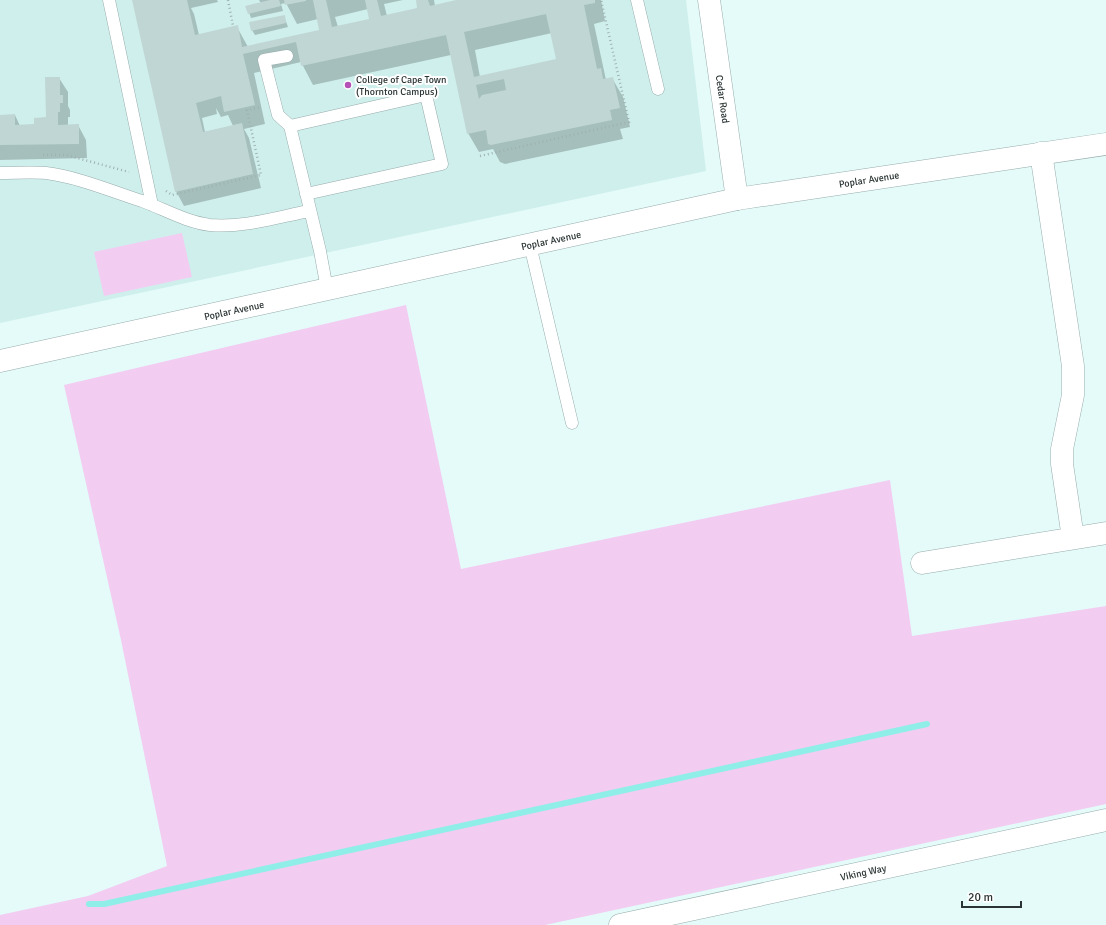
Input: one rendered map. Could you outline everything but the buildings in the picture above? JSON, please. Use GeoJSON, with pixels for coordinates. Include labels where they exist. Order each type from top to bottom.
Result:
{"type":"FeatureCollection","features":[{"type":"Feature","properties":{"kind":"street","name":"Cedar Road"},"geometry":{"type":"LineString","coordinates":[[709,0],[737,199]]}},
{"type":"Feature","properties":{"kind":"street","name":"Poplar Avenue"},"geometry":{"type":"LineString","coordinates":[[0,361],[737,199],[1106,144]]}},
{"type":"Feature","properties":{"kind":"street"},"geometry":{"type":"LineString","coordinates":[[1041,153],[1073,373],[1072,402],[1062,449],[1062,464],[1073,538]]}},
{"type":"Feature","properties":{"kind":"street"},"geometry":{"type":"LineString","coordinates":[[922,563],[1106,532]]}},
{"type":"Feature","properties":{"kind":"street","name":"Viking Way"},"geometry":{"type":"LineString","coordinates":[[620,925],[1106,820]]}},
{"type":"Feature","properties":{"kind":"lane"},"geometry":{"type":"LineString","coordinates":[[109,0],[152,205]]}},
{"type":"Feature","properties":{"kind":"lane"},"geometry":{"type":"LineString","coordinates":[[637,0],[658,89]]}},
{"type":"Feature","properties":{"kind":"lane"},"geometry":{"type":"LineString","coordinates":[[287,56],[264,60],[278,115],[290,126],[309,211],[320,251],[327,289]]}},
{"type":"Feature","properties":{"kind":"lane"},"geometry":{"type":"LineString","coordinates":[[290,126],[426,95],[442,164],[306,194]]}},
{"type":"Feature","properties":{"kind":"lane"},"geometry":{"type":"LineString","coordinates":[[0,173],[44,173],[59,176],[152,205],[197,223],[224,226],[309,211]]}},
{"type":"Feature","properties":{"kind":"lane"},"geometry":{"type":"LineString","coordinates":[[530,245],[572,423]]}},
{"type":"Feature","properties":{"kind":"path"},"geometry":{"type":"LineString","coordinates":[[228,0],[233,26]]}},
{"type":"Feature","properties":{"kind":"path"},"geometry":{"type":"LineString","coordinates":[[480,156],[629,122],[601,0]]}},
{"type":"Feature","properties":{"kind":"path"},"geometry":{"type":"LineString","coordinates":[[36,155],[66,155],[136,174],[172,195],[261,175],[247,110],[275,104]]}},
{"type":"Feature","properties":{"kind":"shaded area","name":"College of Cape Town (Thornton Campus)"},"geometry":{"type":"Polygon","coordinates":[[[0,0],[686,0],[706,171],[0,323],[0,0]]]}},
{"type":"Feature","properties":{"kind":"shaded area"},"geometry":{"type":"Polygon","coordinates":[[[182,233],[192,277],[104,296],[94,252],[182,233]]]}},
{"type":"Feature","properties":{"kind":"shaded area"},"geometry":{"type":"Polygon","coordinates":[[[406,305],[461,569],[890,480],[912,636],[1106,606],[1106,804],[545,925],[0,925],[0,915],[88,896],[167,866],[121,640],[64,385],[406,305]]]}},
{"type":"Feature","properties":{"kind":"waterway"},"geometry":{"type":"LineString","coordinates":[[89,904],[104,904],[927,724]]}},
{"type":"Feature","properties":{"kind":"place","name":"College of Cape Town (Thornton Campus)"},"geometry":{"type":"Point","coordinates":[348,85]}}]}
